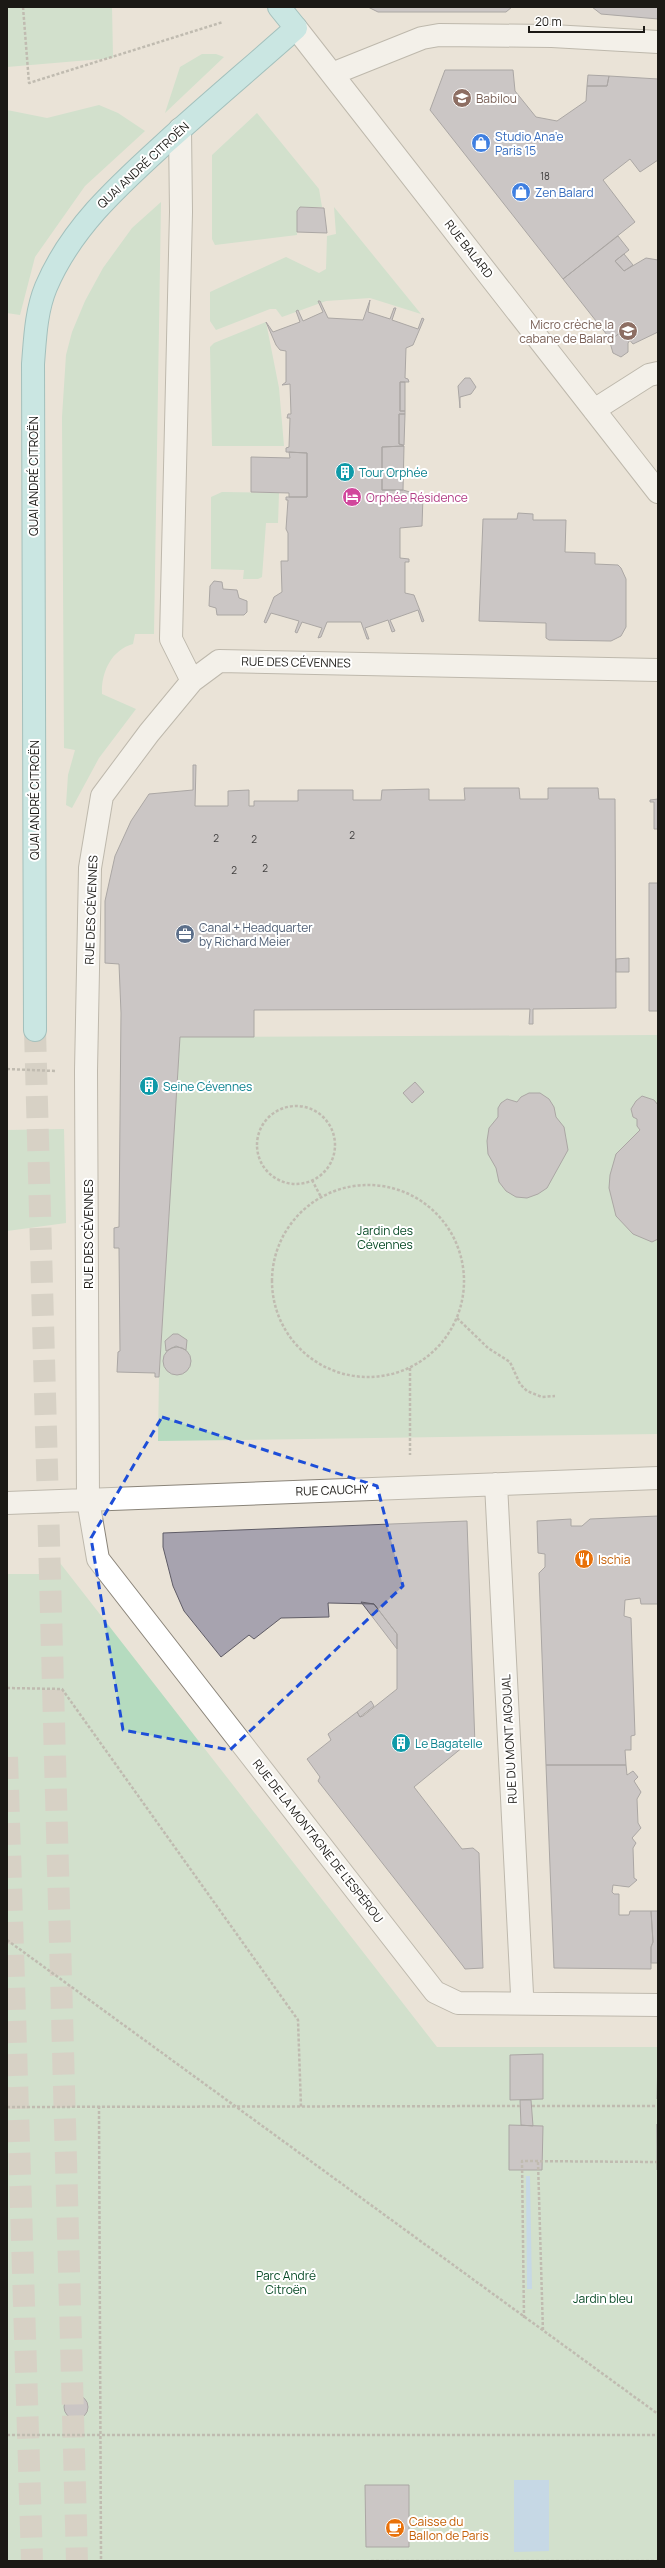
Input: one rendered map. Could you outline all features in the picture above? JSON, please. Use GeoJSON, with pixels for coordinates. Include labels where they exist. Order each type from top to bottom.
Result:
{"type":"FeatureCollection","features":[{"type":"Feature","properties":{"kind":"main road","name":"RUE BALARD"},"geometry":{"type":"LineString","coordinates":[[279,7],[296,28]]}},
{"type":"Feature","properties":{"kind":"main road","name":"QUAI ANDRÉ CITROËN"},"geometry":{"type":"LineString","coordinates":[[35,1030],[33,364],[37,320],[45,287],[69,246],[94,211],[180,130],[296,28]]}},
{"type":"Feature","properties":{"kind":"street","name":"RUE BALARD"},"geometry":{"type":"LineString","coordinates":[[296,28],[658,492]]}},
{"type":"Feature","properties":{"kind":"street"},"geometry":{"type":"LineString","coordinates":[[332,74],[422,38],[439,35],[552,36],[658,42]]}},
{"type":"Feature","properties":{"kind":"street"},"geometry":{"type":"LineString","coordinates":[[180,130],[181,212],[172,639],[192,682]]}},
{"type":"Feature","properties":{"kind":"street"},"geometry":{"type":"LineString","coordinates":[[594,410],[649,375],[658,373]]}},
{"type":"Feature","properties":{"kind":"street","name":"RUE DES CÉVENNES"},"geometry":{"type":"LineString","coordinates":[[88,1500],[86,1072],[90,868],[102,796],[149,733],[192,682],[219,661],[658,670]]}},
{"type":"Feature","properties":{"kind":"street","name":"RUE CAUCHY"},"geometry":{"type":"LineString","coordinates":[[7,1503],[658,1478]]}},
{"type":"Feature","properties":{"kind":"street","name":"RUE DU MONT AIGOUAL"},"geometry":{"type":"LineString","coordinates":[[496,1484],[522,1994]]}},
{"type":"Feature","properties":{"kind":"street","name":"RUE DE LA MONTAGNE DE L'ESPÉROU"},"geometry":{"type":"LineString","coordinates":[[88,1500],[98,1559],[435,1992],[458,2003],[658,2005]]}},
{"type":"Feature","properties":{"kind":"path"},"geometry":{"type":"LineString","coordinates":[[23,7],[29,83],[223,22]]}},
{"type":"Feature","properties":{"kind":"path"},"geometry":{"type":"LineString","coordinates":[[7,1069],[60,1071]]}},
{"type":"Feature","properties":{"kind":"path"},"geometry":{"type":"LineString","coordinates":[[290,1106],[312,1109],[321,1114],[334,1133],[335,1144],[332,1160],[322,1174],[312,1180],[293,1184],[283,1182],[274,1177],[261,1162],[258,1152],[259,1132],[270,1115],[279,1109],[290,1106]]}},
{"type":"Feature","properties":{"kind":"path"},"geometry":{"type":"LineString","coordinates":[[312,1180],[321,1197]]}},
{"type":"Feature","properties":{"kind":"path"},"geometry":{"type":"LineString","coordinates":[[362,1184],[386,1186],[419,1199],[436,1212],[450,1230],[463,1265],[465,1283],[457,1318],[452,1329],[434,1351],[410,1368],[393,1374],[373,1377],[335,1372],[301,1351],[279,1320],[271,1293],[271,1275],[276,1249],[291,1222],[308,1204],[335,1190],[362,1184]]}},
{"type":"Feature","properties":{"kind":"path"},"geometry":{"type":"LineString","coordinates":[[457,1318],[488,1348],[510,1362],[520,1384],[527,1391],[542,1397],[555,1396]]}},
{"type":"Feature","properties":{"kind":"path"},"geometry":{"type":"LineString","coordinates":[[407,1488],[412,1437],[410,1368]]}},
{"type":"Feature","properties":{"kind":"path"},"geometry":{"type":"LineString","coordinates":[[7,1688],[62,1689],[298,2020],[301,2106]]}},
{"type":"Feature","properties":{"kind":"path"},"geometry":{"type":"LineString","coordinates":[[7,1940],[238,2106],[543,2332],[658,2414]]}},
{"type":"Feature","properties":{"kind":"path"},"geometry":{"type":"LineString","coordinates":[[99,2106],[101,2561]]}},
{"type":"Feature","properties":{"kind":"path"},"geometry":{"type":"LineString","coordinates":[[7,2107],[520,2106]]}},
{"type":"Feature","properties":{"kind":"path"},"geometry":{"type":"LineString","coordinates":[[532,2106],[658,2106]]}},
{"type":"Feature","properties":{"kind":"path"},"geometry":{"type":"LineString","coordinates":[[524,2318],[522,2162],[658,2162]]}},
{"type":"Feature","properties":{"kind":"path"},"geometry":{"type":"LineString","coordinates":[[538,2162],[543,2332]]}},
{"type":"Feature","properties":{"kind":"path"},"geometry":{"type":"LineString","coordinates":[[7,2435],[658,2435]]}},
{"type":"Feature","properties":{"kind":"path"},"geometry":{"type":"LineString","coordinates":[[371,2561],[658,2561]]}},
{"type":"Feature","properties":{"kind":"highlighted area"},"geometry":{"type":"Polygon","coordinates":[[[162,1417],[377,1486],[403,1586],[230,1750],[123,1730],[91,1538],[162,1417]]]}},
{"type":"Feature","properties":{"kind":"green space"},"geometry":{"type":"Polygon","coordinates":[[[7,7],[112,7],[113,58],[7,67],[7,7]]]}},
{"type":"Feature","properties":{"kind":"green space"},"geometry":{"type":"Polygon","coordinates":[[[202,54],[216,54],[224,57],[165,113],[180,67],[202,54]]]}},
{"type":"Feature","properties":{"kind":"green space"},"geometry":{"type":"Polygon","coordinates":[[[99,105],[118,113],[145,131],[85,186],[35,257],[20,315],[7,313],[7,110],[47,118],[99,105]]]}},
{"type":"Feature","properties":{"kind":"green space"},"geometry":{"type":"Polygon","coordinates":[[[257,113],[319,189],[322,207],[300,207],[297,211],[297,235],[215,245],[212,239],[212,155],[257,113]]]}},
{"type":"Feature","properties":{"kind":"green space"},"geometry":{"type":"Polygon","coordinates":[[[161,202],[154,634],[135,634],[133,644],[119,651],[109,663],[103,678],[102,694],[136,709],[99,758],[72,808],[66,805],[68,775],[75,750],[64,748],[62,417],[66,355],[72,332],[85,301],[103,268],[132,228],[161,202]]]}},
{"type":"Feature","properties":{"kind":"green space"},"geometry":{"type":"Polygon","coordinates":[[[334,207],[421,314],[370,298],[326,301],[282,317],[276,309],[270,309],[216,330],[210,321],[210,292],[286,257],[319,273],[326,269],[327,236],[336,234],[334,207]]]}},
{"type":"Feature","properties":{"kind":"green space"},"geometry":{"type":"Polygon","coordinates":[[[266,322],[279,388],[284,446],[212,446],[210,347],[214,343],[266,322]]]}},
{"type":"Feature","properties":{"kind":"green space"},"geometry":{"type":"Polygon","coordinates":[[[222,492],[279,493],[278,523],[266,523],[262,577],[258,579],[243,579],[244,570],[211,569],[211,497],[222,492]]]}},
{"type":"Feature","properties":{"kind":"green space","name":"Jardin des Cévennes"},"geometry":{"type":"Polygon","coordinates":[[[658,1035],[658,1434],[158,1441],[159,1377],[180,1037],[658,1035]]]}},
{"type":"Feature","properties":{"kind":"green space"},"geometry":{"type":"Polygon","coordinates":[[[64,1129],[66,1223],[7,1231],[7,1130],[64,1129]]]}},
{"type":"Feature","properties":{"kind":"green space","name":"Parc André Citroën"},"geometry":{"type":"Polygon","coordinates":[[[60,1563],[437,2047],[658,2047],[658,2561],[7,2561],[7,1574],[46,1574],[60,1563]]]}},
{"type":"Feature","properties":{"kind":"water"},"geometry":{"type":"Polygon","coordinates":[[[526,2176],[530,2176],[532,2289],[527,2289],[526,2176]]]}},
{"type":"Feature","properties":{"kind":"water"},"geometry":{"type":"Polygon","coordinates":[[[514,2480],[549,2480],[549,2551],[514,2552],[514,2480]]]}},
{"type":"Feature","properties":{"kind":"building"},"geometry":{"type":"Polygon","coordinates":[[[368,7],[512,7],[506,12],[378,12],[368,7]]]}},
{"type":"Feature","properties":{"kind":"building"},"geometry":{"type":"Polygon","coordinates":[[[592,7],[658,7],[658,19],[601,14],[592,7]]]}},
{"type":"Feature","properties":{"kind":"building"},"geometry":{"type":"Polygon","coordinates":[[[445,70],[513,70],[515,91],[536,117],[557,121],[586,101],[587,86],[607,86],[609,76],[658,79],[658,160],[640,172],[630,159],[603,180],[635,222],[563,279],[430,110],[445,70]]]}},
{"type":"Feature","properties":{"kind":"building"},"geometry":{"type":"Polygon","coordinates":[[[588,75],[609,76],[607,86],[587,86],[588,75]]]}},
{"type":"Feature","properties":{"kind":"building"},"geometry":{"type":"Polygon","coordinates":[[[300,207],[324,208],[327,233],[297,232],[297,211],[300,207]]]}},
{"type":"Feature","properties":{"kind":"building"},"geometry":{"type":"Polygon","coordinates":[[[618,236],[629,250],[615,261],[624,271],[646,258],[658,260],[658,332],[633,344],[622,331],[611,340],[563,279],[618,236]]]}},
{"type":"Feature","properties":{"kind":"building"},"geometry":{"type":"Polygon","coordinates":[[[624,254],[633,265],[624,271],[615,261],[624,254]]]}},
{"type":"Feature","properties":{"kind":"building","name":"Tour Orphée"},"geometry":{"type":"Polygon","coordinates":[[[370,300],[368,312],[390,319],[394,308],[396,308],[392,320],[418,329],[422,318],[424,319],[413,345],[406,348],[405,378],[408,379],[409,382],[400,382],[400,411],[405,411],[405,414],[399,414],[399,444],[404,446],[382,447],[382,490],[403,490],[423,496],[422,526],[400,528],[400,558],[409,559],[409,562],[405,562],[405,593],[414,595],[424,621],[422,622],[418,610],[390,620],[395,631],[392,632],[388,620],[365,628],[369,639],[367,639],[361,622],[327,622],[321,637],[318,638],[322,628],[302,622],[297,633],[295,632],[299,621],[271,613],[266,623],[264,622],[274,597],[282,592],[281,561],[288,561],[288,533],[286,529],[288,500],[286,500],[286,497],[307,497],[307,453],[286,452],[286,448],[289,447],[290,418],[287,418],[288,414],[291,414],[290,384],[282,385],[286,382],[286,351],[280,350],[276,345],[266,322],[273,332],[300,322],[296,311],[298,310],[303,321],[323,312],[318,301],[320,301],[328,318],[363,320],[370,300]]]}},
{"type":"Feature","properties":{"kind":"building"},"geometry":{"type":"Polygon","coordinates":[[[622,331],[630,340],[628,343],[628,352],[621,357],[613,353],[608,336],[611,340],[622,331]]]}},
{"type":"Feature","properties":{"kind":"building"},"geometry":{"type":"Polygon","coordinates":[[[465,378],[470,378],[476,387],[471,394],[460,397],[460,408],[458,386],[465,378]]]}},
{"type":"Feature","properties":{"kind":"building"},"geometry":{"type":"Polygon","coordinates":[[[400,382],[405,382],[405,411],[400,411],[400,382]]]}},
{"type":"Feature","properties":{"kind":"building"},"geometry":{"type":"Polygon","coordinates":[[[399,414],[405,414],[404,445],[399,444],[399,414]]]}},
{"type":"Feature","properties":{"kind":"building"},"geometry":{"type":"Polygon","coordinates":[[[404,446],[403,490],[382,490],[382,447],[404,446]]]}},
{"type":"Feature","properties":{"kind":"building"},"geometry":{"type":"Polygon","coordinates":[[[289,452],[307,453],[307,497],[289,497],[289,493],[251,492],[251,457],[290,458],[289,452]]]}},
{"type":"Feature","properties":{"kind":"building"},"geometry":{"type":"Polygon","coordinates":[[[518,513],[533,514],[533,520],[566,520],[565,552],[595,553],[595,564],[618,565],[621,568],[626,579],[626,627],[621,636],[611,641],[549,640],[546,638],[546,623],[479,621],[483,519],[517,519],[518,513]]]}},
{"type":"Feature","properties":{"kind":"building"},"geometry":{"type":"Polygon","coordinates":[[[214,581],[222,582],[223,589],[237,590],[239,598],[247,601],[247,612],[244,615],[217,615],[216,608],[209,606],[210,586],[214,581]]]}},
{"type":"Feature","properties":{"kind":"building","name":"Seine Cévennes"},"geometry":{"type":"Polygon","coordinates":[[[193,765],[196,765],[195,806],[228,806],[228,791],[249,790],[249,806],[254,806],[254,801],[298,801],[298,790],[353,790],[353,800],[381,800],[382,790],[429,789],[429,800],[465,800],[464,788],[519,788],[520,799],[548,799],[548,788],[598,788],[599,799],[615,799],[616,1008],[533,1009],[533,1024],[529,1024],[530,1009],[254,1010],[254,1037],[180,1037],[159,1377],[155,1377],[155,1373],[117,1372],[118,1352],[120,1351],[119,1248],[114,1248],[114,1228],[119,1227],[121,1013],[119,964],[105,963],[105,901],[115,856],[131,821],[149,794],[193,790],[193,765]]]}},
{"type":"Feature","properties":{"kind":"building"},"geometry":{"type":"Polygon","coordinates":[[[658,799],[658,829],[654,829],[654,802],[650,802],[650,800],[658,799]]]}},
{"type":"Feature","properties":{"kind":"building"},"geometry":{"type":"Polygon","coordinates":[[[649,883],[658,883],[658,1011],[649,1011],[649,883]]]}},
{"type":"Feature","properties":{"kind":"building"},"geometry":{"type":"Polygon","coordinates":[[[629,958],[629,972],[616,972],[616,959],[629,958]]]}},
{"type":"Feature","properties":{"kind":"building"},"geometry":{"type":"Polygon","coordinates":[[[415,1082],[424,1092],[412,1103],[403,1093],[415,1082]]]}},
{"type":"Feature","properties":{"kind":"building"},"geometry":{"type":"Polygon","coordinates":[[[529,1093],[540,1093],[549,1099],[554,1107],[556,1117],[564,1127],[568,1150],[547,1188],[538,1194],[527,1198],[516,1197],[506,1191],[499,1182],[496,1168],[488,1154],[487,1141],[489,1128],[498,1117],[498,1108],[501,1103],[507,1099],[517,1102],[521,1097],[529,1093]]]}},
{"type":"Feature","properties":{"kind":"building"},"geometry":{"type":"Polygon","coordinates":[[[642,1096],[654,1100],[658,1105],[658,1239],[652,1242],[633,1234],[616,1216],[609,1188],[610,1175],[616,1154],[640,1130],[637,1126],[637,1119],[633,1117],[631,1109],[636,1101],[642,1096]]]}},
{"type":"Feature","properties":{"kind":"building"},"geometry":{"type":"Polygon","coordinates":[[[173,1334],[178,1334],[187,1340],[186,1350],[176,1346],[166,1351],[165,1341],[173,1334]]]}},
{"type":"Feature","properties":{"kind":"building"},"geometry":{"type":"Polygon","coordinates":[[[177,1347],[187,1351],[191,1361],[187,1371],[177,1375],[167,1371],[163,1361],[167,1351],[177,1347]]]}},
{"type":"Feature","properties":{"kind":"building"},"geometry":{"type":"Polygon","coordinates":[[[658,1516],[658,1604],[641,1604],[640,1598],[625,1600],[624,1616],[631,1618],[635,1735],[631,1736],[631,1750],[625,1750],[626,1765],[546,1765],[539,1573],[545,1567],[545,1554],[538,1553],[537,1521],[571,1519],[571,1526],[582,1526],[590,1519],[658,1516]]]}},
{"type":"Feature","properties":{"kind":"building","name":"Le Bagatelle"},"geometry":{"type":"Polygon","coordinates":[[[467,1521],[475,1745],[463,1747],[414,1787],[462,1849],[473,1848],[479,1853],[483,1968],[465,1969],[318,1781],[320,1777],[307,1759],[331,1740],[328,1734],[357,1712],[360,1717],[363,1716],[397,1689],[397,1634],[374,1604],[328,1603],[329,1617],[281,1618],[254,1639],[249,1635],[221,1657],[184,1611],[173,1586],[163,1547],[163,1533],[467,1521]]]}},
{"type":"Feature","properties":{"kind":"building"},"geometry":{"type":"Polygon","coordinates":[[[361,1602],[374,1604],[397,1634],[397,1649],[361,1602]]]}},
{"type":"Feature","properties":{"kind":"building"},"geometry":{"type":"Polygon","coordinates":[[[371,1701],[374,1706],[360,1717],[357,1712],[371,1701]]]}},
{"type":"Feature","properties":{"kind":"building"},"geometry":{"type":"Polygon","coordinates":[[[546,1765],[626,1765],[627,1775],[633,1771],[638,1777],[634,1781],[641,1792],[637,1799],[638,1823],[641,1828],[632,1838],[636,1843],[633,1848],[634,1878],[637,1880],[629,1887],[613,1885],[612,1892],[614,1894],[619,1894],[619,1915],[629,1915],[630,1911],[651,1911],[653,1942],[651,1947],[651,1969],[554,1968],[546,1765]]]}},
{"type":"Feature","properties":{"kind":"building"},"geometry":{"type":"Polygon","coordinates":[[[651,1911],[658,1911],[658,1963],[651,1963],[651,1947],[653,1942],[651,1911]]]}},
{"type":"Feature","properties":{"kind":"building"},"geometry":{"type":"Polygon","coordinates":[[[543,2054],[543,2099],[510,2100],[510,2055],[543,2054]]]}},
{"type":"Feature","properties":{"kind":"building"},"geometry":{"type":"Polygon","coordinates":[[[658,2054],[658,2099],[657,2099],[658,2054]]]}},
{"type":"Feature","properties":{"kind":"building"},"geometry":{"type":"Polygon","coordinates":[[[520,2100],[531,2100],[533,2126],[521,2125],[520,2100]]]}},
{"type":"Feature","properties":{"kind":"building"},"geometry":{"type":"Polygon","coordinates":[[[657,2124],[658,2170],[657,2170],[657,2124]]]}},
{"type":"Feature","properties":{"kind":"building"},"geometry":{"type":"Polygon","coordinates":[[[509,2125],[543,2126],[542,2170],[509,2170],[509,2125]]]}},
{"type":"Feature","properties":{"kind":"building"},"geometry":{"type":"Polygon","coordinates":[[[76,2395],[85,2398],[88,2407],[85,2416],[76,2419],[67,2416],[64,2407],[67,2398],[76,2395]]]}},
{"type":"Feature","properties":{"kind":"building"},"geometry":{"type":"Polygon","coordinates":[[[365,2485],[409,2485],[409,2547],[366,2547],[365,2485]]]}},
{"type":"Feature","properties":{"kind":"tunnel"},"geometry":{"type":"LineString","coordinates":[[35,1030],[77,2561]]}},
{"type":"Feature","properties":{"kind":"tunnel"},"geometry":{"type":"LineString","coordinates":[[7,1757],[32,2561]]}},
{"type":"Feature","properties":{"kind":"place","name":"Babilou"},"geometry":{"type":"Point","coordinates":[462,98]}},
{"type":"Feature","properties":{"kind":"place","name":"Studio Ana’e Paris 15"},"geometry":{"type":"Point","coordinates":[481,143]}},
{"type":"Feature","properties":{"kind":"place","name":"Zen Balard"},"geometry":{"type":"Point","coordinates":[521,192]}},
{"type":"Feature","properties":{"kind":"place","name":"Micro crèche la cabane de Balard"},"geometry":{"type":"Point","coordinates":[628,331]}},
{"type":"Feature","properties":{"kind":"place","name":"Tour Orphée"},"geometry":{"type":"Point","coordinates":[345,472]}},
{"type":"Feature","properties":{"kind":"place","name":"Orphée Résidence"},"geometry":{"type":"Point","coordinates":[352,497]}},
{"type":"Feature","properties":{"kind":"place","name":"Canal + Headquarter by Richard Meier"},"geometry":{"type":"Point","coordinates":[185,934]}},
{"type":"Feature","properties":{"kind":"place","name":"Seine Cévennes"},"geometry":{"type":"Point","coordinates":[149,1086]}},
{"type":"Feature","properties":{"kind":"place","name":"Ischia"},"geometry":{"type":"Point","coordinates":[584,1559]}},
{"type":"Feature","properties":{"kind":"place","name":"Le Bagatelle"},"geometry":{"type":"Point","coordinates":[401,1743]}},
{"type":"Feature","properties":{"kind":"place","name":"Caisse du Ballon de Paris"},"geometry":{"type":"Point","coordinates":[395,2528]}},
{"type":"Feature","properties":{"kind":"park label","name":"Jardin bleu"},"geometry":{"type":"Point","coordinates":[603,2298]}}]}
